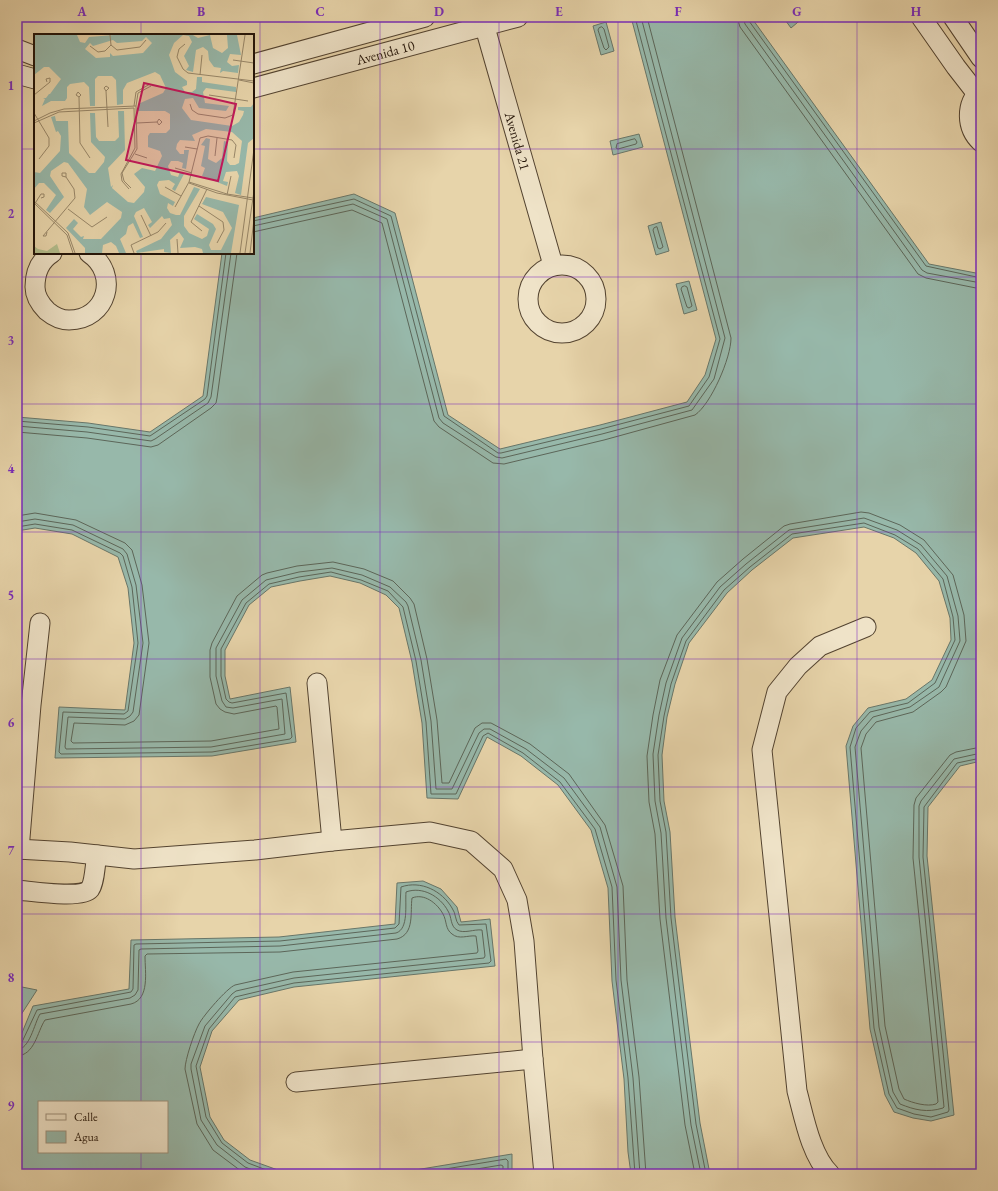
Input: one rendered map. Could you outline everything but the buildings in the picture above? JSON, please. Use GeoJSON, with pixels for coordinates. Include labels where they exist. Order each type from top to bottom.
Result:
{"type":"FeatureCollection","features":[{"type":"Feature","properties":{"kind":"street","name":"Avenida 10"},"geometry":{"type":"LineString","coordinates":[[254,64],[425,17]]}},
{"type":"Feature","properties":{"kind":"street","name":"Avenida 10"},"geometry":{"type":"LineString","coordinates":[[254,88],[483,22],[518,17]]}},
{"type":"Feature","properties":{"kind":"street"},"geometry":{"type":"LineString","coordinates":[[921,17],[956,67],[979,92],[971,104],[969,116],[971,127],[976,137],[981,142]]}},
{"type":"Feature","properties":{"kind":"street"},"geometry":{"type":"LineString","coordinates":[[953,17],[981,58]]}},
{"type":"Feature","properties":{"kind":"street","name":"Avenida 21"},"geometry":{"type":"LineString","coordinates":[[483,22],[553,265]]}},
{"type":"Feature","properties":{"kind":"street"},"geometry":{"type":"LineString","coordinates":[[17,49],[34,56]]}},
{"type":"Feature","properties":{"kind":"street"},"geometry":{"type":"LineString","coordinates":[[17,74],[34,79]]}},
{"type":"Feature","properties":{"kind":"street"},"geometry":{"type":"LineString","coordinates":[[51,254],[40,263],[35,277],[35,291],[40,304],[50,314],[63,320],[78,320],[91,314],[101,304],[106,291],[106,277],[101,264],[90,254]]}},
{"type":"Feature","properties":{"kind":"street"},"geometry":{"type":"LineString","coordinates":[[40,623],[18,850],[134,859],[255,850],[430,832],[471,841],[504,869],[517,900],[524,941],[544,1174]]}},
{"type":"Feature","properties":{"kind":"street"},"geometry":{"type":"LineString","coordinates":[[830,1174],[825,1169],[810,1138],[797,1091],[762,750],[777,692],[798,666],[820,646],[866,627]]}},
{"type":"Feature","properties":{"kind":"street"},"geometry":{"type":"LineString","coordinates":[[317,683],[332,841]]}},
{"type":"Feature","properties":{"kind":"street"},"geometry":{"type":"LineString","coordinates":[[17,890],[74,894],[86,892],[90,889],[92,884],[97,855]]}},
{"type":"Feature","properties":{"kind":"street"},"geometry":{"type":"LineString","coordinates":[[296,1082],[533,1059]]}},
{"type":"Feature","properties":{"kind":"water"},"geometry":{"type":"Polygon","coordinates":[[[631,17],[751,17],[929,264],[981,274],[981,761],[960,766],[928,807],[927,856],[954,1115],[931,1121],[913,1118],[894,1112],[885,1095],[870,1029],[846,746],[853,726],[868,708],[906,699],[932,680],[951,640],[950,618],[939,581],[916,553],[894,538],[864,527],[793,538],[752,570],[727,593],[689,643],[675,684],[667,717],[662,755],[664,801],[670,832],[675,917],[700,1123],[710,1174],[631,1174],[628,1152],[624,1079],[612,981],[608,888],[591,830],[558,785],[521,756],[487,737],[458,799],[427,798],[422,723],[412,662],[399,608],[386,595],[360,583],[330,576],[271,587],[249,605],[225,650],[225,676],[230,699],[290,687],[296,742],[212,756],[55,758],[59,707],[125,710],[134,643],[128,588],[118,557],[72,534],[35,528],[17,531],[17,417],[88,423],[150,432],[203,396],[222,254],[254,254],[254,218],[354,194],[395,213],[448,415],[500,449],[687,402],[705,375],[716,339],[631,17]]]}},
{"type":"Feature","properties":{"kind":"water"},"geometry":{"type":"Polygon","coordinates":[[[783,17],[804,17],[791,28],[783,17]]]}},
{"type":"Feature","properties":{"kind":"water"},"geometry":{"type":"Polygon","coordinates":[[[606,22],[614,51],[601,55],[593,26],[606,22]]]}},
{"type":"Feature","properties":{"kind":"water"},"geometry":{"type":"Polygon","coordinates":[[[639,134],[643,147],[613,155],[610,141],[639,134]]]}},
{"type":"Feature","properties":{"kind":"water"},"geometry":{"type":"Polygon","coordinates":[[[661,222],[669,251],[656,255],[648,226],[661,222]]]}},
{"type":"Feature","properties":{"kind":"water"},"geometry":{"type":"Polygon","coordinates":[[[689,281],[697,310],[684,314],[676,284],[689,281]]]}},
{"type":"Feature","properties":{"kind":"water"},"geometry":{"type":"Polygon","coordinates":[[[423,881],[441,889],[457,907],[461,922],[490,919],[495,966],[294,987],[239,1000],[212,1031],[200,1067],[210,1117],[224,1140],[250,1160],[289,1174],[17,1174],[17,1045],[33,1006],[129,989],[131,940],[279,937],[395,924],[397,883],[423,881]]]}},
{"type":"Feature","properties":{"kind":"water"},"geometry":{"type":"Polygon","coordinates":[[[17,986],[37,990],[17,1021],[17,986]]]}},
{"type":"Feature","properties":{"kind":"water"},"geometry":{"type":"Polygon","coordinates":[[[512,1154],[512,1174],[391,1174],[512,1154]]]}}]}
